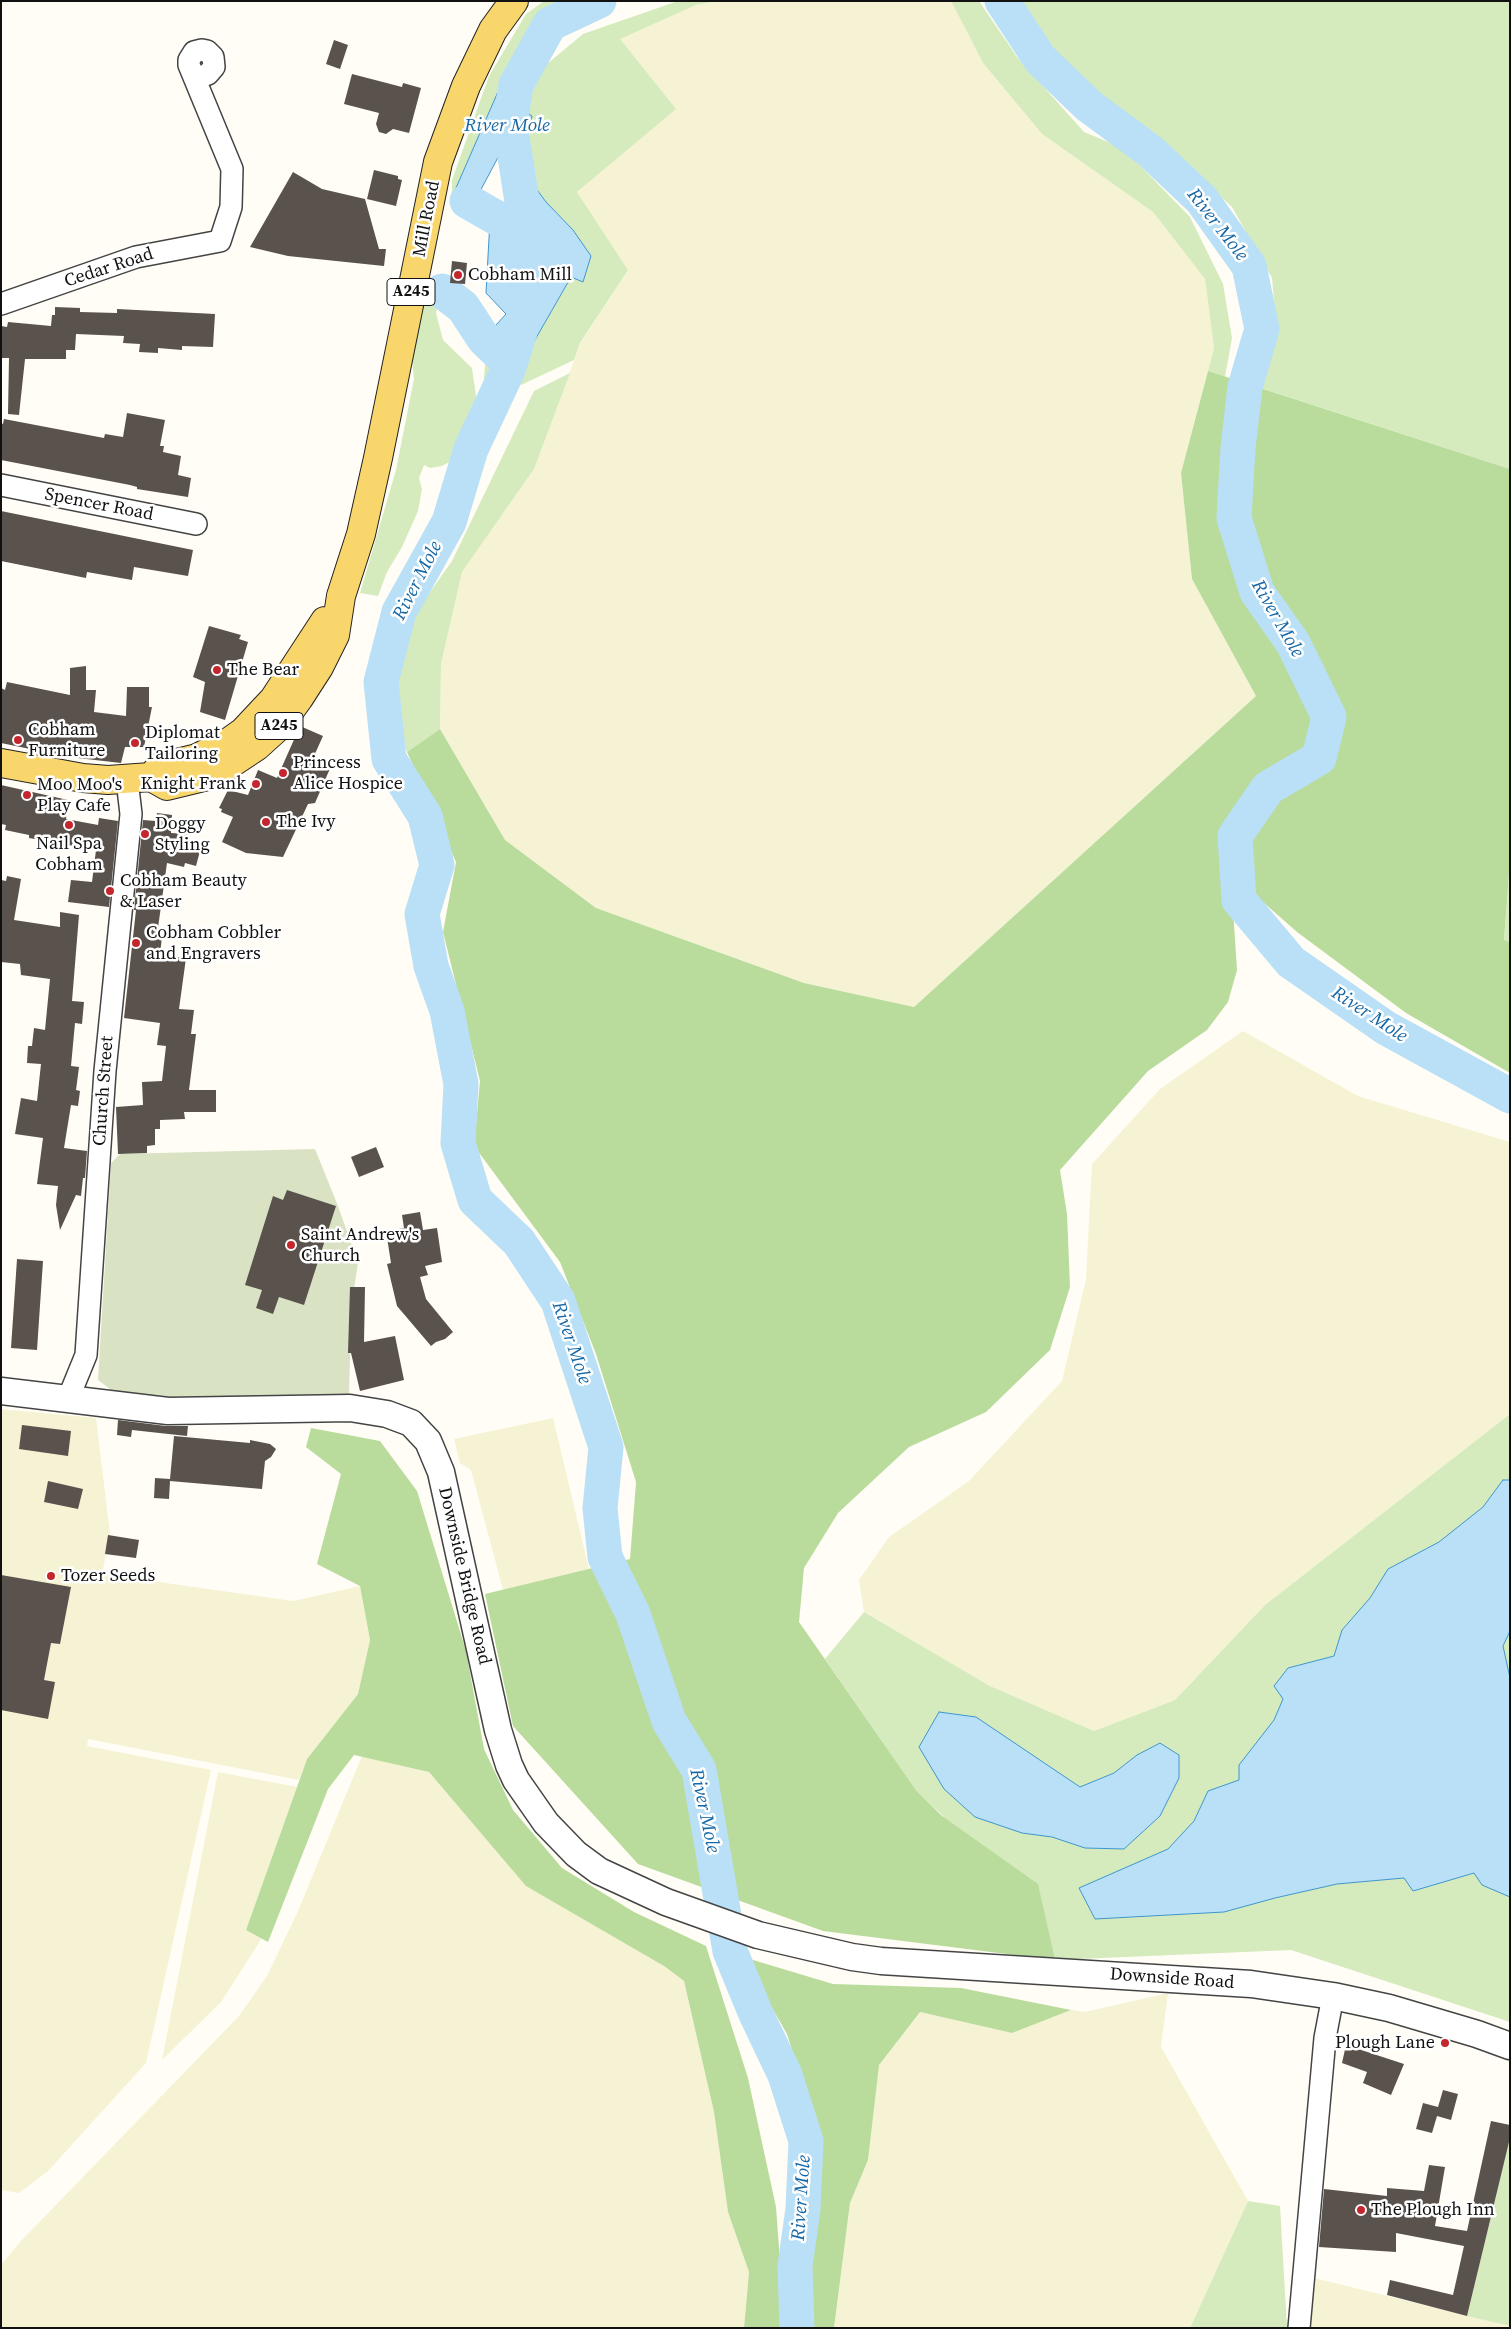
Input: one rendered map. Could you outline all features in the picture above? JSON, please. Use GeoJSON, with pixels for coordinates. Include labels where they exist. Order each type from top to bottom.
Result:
{"type":"FeatureCollection","features":[{"type":"Feature","properties":{"kind":"main road","name":"Mill Road"},"geometry":{"type":"LineString","coordinates":[[139,779],[160,766],[179,764],[213,751],[249,727],[274,699],[341,596],[361,534],[378,458],[438,162],[470,78],[493,30],[514,1]]}},
{"type":"Feature","properties":{"kind":"main road"},"geometry":{"type":"LineString","coordinates":[[1,763],[83,778],[139,779]]}},
{"type":"Feature","properties":{"kind":"street","name":"Cedar Road"},"geometry":{"type":"LineString","coordinates":[[1,304],[136,257],[220,241],[231,207],[232,169],[195,79]]}},
{"type":"Feature","properties":{"kind":"street","name":"Spencer Road"},"geometry":{"type":"LineString","coordinates":[[1,485],[196,524]]}},
{"type":"Feature","properties":{"kind":"street","name":"Church Street"},"geometry":{"type":"LineString","coordinates":[[68,1399],[86,1355],[105,1071],[131,814],[139,779]]}},
{"type":"Feature","properties":{"kind":"street","name":"Downside Bridge Road"},"geometry":{"type":"LineString","coordinates":[[1,1391],[168,1411],[350,1408],[400,1418],[421,1431],[436,1455],[441,1472],[498,1730],[509,1765],[525,1795],[559,1839],[599,1870],[633,1887],[711,1919],[758,1935],[828,1952]]}},
{"type":"Feature","properties":{"kind":"street","name":"Downside Road"},"geometry":{"type":"LineString","coordinates":[[828,1952],[881,1961],[1251,1984],[1333,1996],[1422,2017],[1510,2046]]}},
{"type":"Feature","properties":{"kind":"street"},"geometry":{"type":"LineString","coordinates":[[1299,2328],[1325,2038],[1333,1996]]}},
{"type":"Feature","properties":{"kind":"shaded area"},"geometry":{"type":"Polygon","coordinates":[[[717,1],[951,1],[983,63],[1042,134],[1153,212],[1205,279],[1214,348],[1181,473],[1192,579],[1256,696],[914,1007],[804,983],[596,908],[505,840],[440,729],[441,664],[462,572],[534,469],[580,344],[628,270],[577,192],[675,109],[619,39],[696,5],[717,1]]]}},
{"type":"Feature","properties":{"kind":"shaded area"},"geometry":{"type":"Polygon","coordinates":[[[1243,1031],[1358,1096],[1510,1142],[1510,1414],[1265,1605],[1175,1700],[1094,1731],[990,1686],[864,1612],[859,1580],[889,1537],[969,1481],[1062,1381],[1086,1279],[1092,1164],[1160,1089],[1243,1031]]]}},
{"type":"Feature","properties":{"kind":"shaded area"},"geometry":{"type":"Polygon","coordinates":[[[1,1409],[96,1418],[110,1534],[102,1574],[293,1601],[360,1586],[370,1640],[358,1694],[307,1759],[299,1780],[88,1739],[87,1746],[211,1770],[146,2063],[48,2171],[19,2193],[1,2190],[1,1409]]]}},
{"type":"Feature","properties":{"kind":"shaded area"},"geometry":{"type":"Polygon","coordinates":[[[553,1418],[589,1569],[503,1590],[471,1470],[460,1463],[454,1439],[553,1418]]]}},
{"type":"Feature","properties":{"kind":"shaded area"},"geometry":{"type":"Polygon","coordinates":[[[362,1756],[429,1772],[476,1827],[684,1981],[714,2112],[728,2212],[749,2272],[744,2328],[1,2328],[1,2265],[20,2242],[239,2016],[267,1976],[298,1911],[362,1756]]]}},
{"type":"Feature","properties":{"kind":"shaded area"},"geometry":{"type":"Polygon","coordinates":[[[218,1772],[297,1787],[246,1930],[262,1938],[221,2002],[162,2060],[218,1772]]]}},
{"type":"Feature","properties":{"kind":"shaded area"},"geometry":{"type":"Polygon","coordinates":[[[1168,1993],[1161,2047],[1248,2201],[1190,2328],[834,2328],[850,2203],[868,2160],[878,2065],[920,2012],[1012,2033],[1071,2010],[1085,2012],[1168,1993]]]}},
{"type":"Feature","properties":{"kind":"shaded area"},"geometry":{"type":"Polygon","coordinates":[[[1314,2278],[1510,2326],[1510,2328],[1310,2328],[1314,2278]]]}},
{"type":"Feature","properties":{"kind":"green space"},"geometry":{"type":"Polygon","coordinates":[[[544,1],[567,1],[536,26],[497,94],[452,197],[452,180],[489,76],[526,14],[544,1]]]}},
{"type":"Feature","properties":{"kind":"green space"},"geometry":{"type":"Polygon","coordinates":[[[678,1],[717,1],[696,5],[620,39],[676,109],[577,192],[628,270],[580,343],[574,360],[521,385],[516,373],[571,277],[583,281],[573,230],[546,202],[524,172],[532,116],[519,108],[547,64],[583,34],[678,1]]]}},
{"type":"Feature","properties":{"kind":"green space"},"geometry":{"type":"Polygon","coordinates":[[[951,1],[979,1],[1017,57],[1084,132],[1123,148],[1190,217],[1223,284],[1232,338],[1225,377],[1208,371],[1214,348],[1205,279],[1153,212],[1042,134],[983,63],[951,1]]]}},
{"type":"Feature","properties":{"kind":"green space"},"geometry":{"type":"Polygon","coordinates":[[[1020,1],[1510,1],[1510,469],[1258,387],[1277,334],[1272,278],[1232,207],[1174,155],[1075,73],[1042,38],[1020,1]]]}},
{"type":"Feature","properties":{"kind":"green space"},"geometry":{"type":"Polygon","coordinates":[[[427,293],[439,295],[436,313],[443,340],[472,368],[476,396],[472,426],[479,440],[475,453],[458,457],[442,466],[430,468],[424,465],[419,478],[422,489],[418,511],[402,547],[387,572],[378,596],[360,593],[396,470],[414,379],[412,359],[427,293]]]}},
{"type":"Feature","properties":{"kind":"green space"},"geometry":{"type":"Polygon","coordinates":[[[487,345],[513,370],[505,385],[498,415],[491,416],[483,389],[487,345]]]}},
{"type":"Feature","properties":{"kind":"green space"},"geometry":{"type":"Polygon","coordinates":[[[1208,371],[1510,469],[1510,862],[1504,940],[1510,942],[1510,1073],[1406,1013],[1297,932],[1255,895],[1233,909],[1237,970],[1228,1002],[1207,1030],[1148,1071],[1060,1170],[1067,1214],[1070,1287],[1050,1350],[986,1412],[909,1447],[838,1513],[804,1568],[799,1622],[916,1790],[942,1816],[1038,1884],[1055,1960],[823,1931],[638,1864],[513,1726],[485,1594],[630,1559],[636,1482],[596,1354],[560,1262],[474,1146],[480,1081],[443,932],[456,862],[407,752],[440,729],[505,840],[596,908],[804,983],[914,1007],[1256,696],[1192,579],[1181,473],[1208,371]]]}},
{"type":"Feature","properties":{"kind":"green space"},"geometry":{"type":"Polygon","coordinates":[[[570,373],[534,469],[462,572],[441,664],[440,729],[407,752],[396,725],[399,669],[411,619],[452,561],[534,391],[570,373]]]}},
{"type":"Feature","properties":{"kind":"green space"},"geometry":{"type":"Polygon","coordinates":[[[1510,862],[1510,942],[1504,941],[1510,862]]]}},
{"type":"Feature","properties":{"kind":"green space"},"geometry":{"type":"Polygon","coordinates":[[[315,1149],[358,1263],[354,1289],[352,1289],[349,1395],[167,1400],[114,1392],[98,1380],[111,1163],[120,1154],[315,1149]]]}},
{"type":"Feature","properties":{"kind":"green space"},"geometry":{"type":"Polygon","coordinates":[[[1510,1414],[1510,2022],[1291,1950],[1055,1960],[942,1815],[916,1790],[825,1659],[864,1612],[990,1686],[1094,1731],[1175,1700],[1265,1605],[1510,1414]]]}},
{"type":"Feature","properties":{"kind":"green space"},"geometry":{"type":"Polygon","coordinates":[[[311,1428],[380,1441],[417,1491],[466,1651],[484,1749],[513,1810],[562,1868],[634,1912],[706,1946],[748,2078],[776,2207],[785,2328],[744,2328],[749,2272],[728,2212],[714,2112],[684,1981],[664,1966],[526,1886],[429,1772],[354,1755],[328,1789],[268,1942],[246,1930],[307,1759],[358,1694],[370,1640],[360,1586],[317,1564],[341,1474],[306,1447],[311,1428]]]}},
{"type":"Feature","properties":{"kind":"green space"},"geometry":{"type":"Polygon","coordinates":[[[743,1957],[833,1984],[961,1988],[1071,2010],[1012,2033],[920,2012],[879,2065],[868,2160],[850,2203],[834,2328],[809,2328],[806,2275],[817,2131],[787,2034],[743,1957]]]}},
{"type":"Feature","properties":{"kind":"green space"},"geometry":{"type":"Polygon","coordinates":[[[1510,2138],[1510,2326],[1467,2316],[1510,2138]]]}},
{"type":"Feature","properties":{"kind":"green space"},"geometry":{"type":"Polygon","coordinates":[[[1248,2201],[1280,2206],[1287,2328],[1190,2328],[1248,2201]]]}},
{"type":"Feature","properties":{"kind":"water","name":"River Mole"},"geometry":{"type":"Polygon","coordinates":[[[497,94],[532,116],[521,155],[503,148],[468,214],[452,197],[497,94]]]}},
{"type":"Feature","properties":{"kind":"water","name":"River Mole"},"geometry":{"type":"Polygon","coordinates":[[[524,172],[546,202],[573,230],[591,256],[583,282],[571,277],[516,373],[475,348],[506,314],[486,293],[490,220],[494,210],[512,201],[514,176],[524,172]]]}},
{"type":"Feature","properties":{"kind":"water"},"geometry":{"type":"Polygon","coordinates":[[[1503,1480],[1510,1480],[1510,1631],[1503,1646],[1510,1678],[1510,1897],[1482,1885],[1474,1873],[1413,1891],[1404,1878],[1337,1884],[1224,1912],[1095,1919],[1079,1888],[1168,1849],[1194,1821],[1208,1791],[1239,1780],[1239,1765],[1274,1720],[1283,1699],[1274,1686],[1288,1668],[1334,1656],[1342,1630],[1370,1598],[1388,1569],[1439,1542],[1483,1507],[1503,1480]]]}},
{"type":"Feature","properties":{"kind":"water"},"geometry":{"type":"Polygon","coordinates":[[[939,1712],[976,1717],[1080,1787],[1114,1773],[1137,1755],[1160,1743],[1179,1755],[1179,1778],[1160,1816],[1124,1849],[1085,1848],[1052,1837],[1022,1833],[975,1817],[944,1789],[919,1747],[939,1712]]]}},
{"type":"Feature","properties":{"kind":"building"},"geometry":{"type":"Polygon","coordinates":[[[334,40],[348,45],[340,69],[326,64],[334,40]]]}},
{"type":"Feature","properties":{"kind":"building"},"geometry":{"type":"Polygon","coordinates":[[[352,74],[402,87],[403,83],[421,88],[409,133],[393,129],[386,134],[379,132],[376,124],[379,113],[344,104],[352,74]]]}},
{"type":"Feature","properties":{"kind":"building"},"geometry":{"type":"Polygon","coordinates":[[[374,170],[398,176],[398,179],[402,180],[396,206],[367,199],[374,170]]]}},
{"type":"Feature","properties":{"kind":"building"},"geometry":{"type":"Polygon","coordinates":[[[293,172],[322,189],[365,199],[379,249],[386,249],[384,266],[288,256],[250,247],[293,172]]]}},
{"type":"Feature","properties":{"kind":"building","name":"Cobham Mill"},"geometry":{"type":"Polygon","coordinates":[[[452,261],[467,263],[465,284],[450,283],[452,261]]]}},
{"type":"Feature","properties":{"kind":"building"},"geometry":{"type":"Polygon","coordinates":[[[55,307],[80,308],[80,312],[117,313],[117,309],[215,314],[213,347],[182,346],[182,350],[158,348],[158,353],[139,352],[140,344],[123,343],[124,336],[76,334],[75,350],[66,350],[66,359],[25,359],[19,415],[8,414],[9,358],[1,358],[1,326],[7,327],[8,322],[51,326],[52,315],[55,315],[55,307]]]}},
{"type":"Feature","properties":{"kind":"building"},"geometry":{"type":"Polygon","coordinates":[[[127,413],[165,420],[160,446],[164,446],[163,452],[181,456],[178,475],[191,478],[188,497],[137,489],[137,487],[130,485],[1,460],[1,423],[3,424],[4,419],[104,438],[105,434],[123,437],[127,413]]]}},
{"type":"Feature","properties":{"kind":"building"},"geometry":{"type":"Polygon","coordinates":[[[1,511],[193,550],[188,576],[134,567],[132,580],[87,572],[86,578],[1,561],[1,511]]]}},
{"type":"Feature","properties":{"kind":"building","name":"The Bear"},"geometry":{"type":"Polygon","coordinates":[[[209,626],[241,635],[239,639],[248,642],[225,720],[200,712],[205,682],[193,677],[209,626]]]}},
{"type":"Feature","properties":{"kind":"building"},"geometry":{"type":"Polygon","coordinates":[[[86,666],[86,690],[96,690],[94,712],[126,716],[127,687],[149,687],[149,707],[152,707],[144,747],[125,747],[121,763],[69,757],[1,743],[1,688],[5,690],[7,682],[70,695],[70,668],[86,666]]]}},
{"type":"Feature","properties":{"kind":"building"},"geometry":{"type":"Polygon","coordinates":[[[300,726],[323,736],[314,756],[332,764],[315,803],[308,804],[283,857],[246,853],[222,842],[233,817],[221,812],[222,809],[219,808],[228,790],[248,795],[258,770],[277,778],[300,726]]]}},
{"type":"Feature","properties":{"kind":"building"},"geometry":{"type":"Polygon","coordinates":[[[1,785],[68,800],[66,819],[98,825],[99,818],[118,821],[109,907],[68,902],[71,880],[92,882],[96,850],[29,838],[29,835],[5,830],[6,825],[1,824],[1,785]]]}},
{"type":"Feature","properties":{"kind":"building"},"geometry":{"type":"Polygon","coordinates":[[[157,813],[172,815],[171,833],[187,834],[185,846],[200,851],[196,866],[185,863],[184,867],[167,863],[157,935],[162,936],[160,955],[186,958],[179,1009],[194,1010],[191,1034],[196,1034],[189,1090],[216,1090],[216,1112],[184,1112],[185,1119],[160,1120],[160,1129],[155,1129],[155,1145],[147,1146],[147,1153],[118,1154],[116,1107],[143,1105],[142,1082],[162,1081],[166,1046],[157,1045],[160,1023],[124,1018],[136,910],[134,910],[143,820],[156,821],[157,813]]]}},
{"type":"Feature","properties":{"kind":"building"},"geometry":{"type":"Polygon","coordinates":[[[7,876],[21,879],[14,920],[60,927],[60,912],[79,915],[72,1001],[84,1002],[82,1024],[75,1023],[71,1066],[79,1067],[76,1090],[80,1091],[78,1106],[71,1105],[64,1148],[87,1151],[85,1178],[83,1178],[81,1196],[76,1195],[60,1230],[56,1205],[58,1186],[37,1184],[43,1138],[15,1134],[21,1098],[37,1101],[41,1064],[27,1063],[28,1046],[32,1046],[34,1028],[45,1030],[50,979],[21,975],[20,964],[1,962],[1,880],[6,881],[7,876]]]}},
{"type":"Feature","properties":{"kind":"building"},"geometry":{"type":"Polygon","coordinates":[[[376,1147],[384,1167],[359,1177],[351,1157],[376,1147]]]}},
{"type":"Feature","properties":{"kind":"building","name":"Saint Andrew's Church"},"geometry":{"type":"Polygon","coordinates":[[[287,1190],[336,1206],[304,1305],[279,1297],[273,1314],[256,1308],[262,1290],[245,1285],[273,1196],[283,1200],[287,1190]]]}},
{"type":"Feature","properties":{"kind":"building"},"geometry":{"type":"Polygon","coordinates":[[[420,1212],[423,1230],[437,1228],[442,1262],[425,1266],[428,1275],[420,1277],[426,1299],[453,1332],[445,1339],[431,1346],[397,1306],[387,1264],[391,1263],[386,1231],[404,1228],[402,1215],[420,1212]]]}},
{"type":"Feature","properties":{"kind":"building"},"geometry":{"type":"Polygon","coordinates":[[[17,1259],[43,1261],[37,1350],[11,1348],[17,1259]]]}},
{"type":"Feature","properties":{"kind":"building"},"geometry":{"type":"Polygon","coordinates":[[[350,1287],[365,1287],[364,1342],[395,1336],[404,1380],[360,1391],[351,1353],[348,1353],[350,1287]]]}},
{"type":"Feature","properties":{"kind":"building"},"geometry":{"type":"Polygon","coordinates":[[[118,1420],[166,1426],[188,1426],[187,1436],[132,1430],[131,1437],[117,1435],[118,1420]]]}},
{"type":"Feature","properties":{"kind":"building"},"geometry":{"type":"Polygon","coordinates":[[[22,1425],[71,1431],[68,1456],[19,1449],[22,1425]]]}},
{"type":"Feature","properties":{"kind":"building"},"geometry":{"type":"Polygon","coordinates":[[[174,1436],[250,1443],[250,1440],[270,1444],[276,1449],[271,1457],[265,1461],[262,1489],[170,1481],[169,1499],[154,1498],[155,1478],[170,1479],[174,1436]]]}},
{"type":"Feature","properties":{"kind":"building"},"geometry":{"type":"Polygon","coordinates":[[[48,1481],[83,1489],[78,1509],[44,1502],[48,1481]]]}},
{"type":"Feature","properties":{"kind":"building"},"geometry":{"type":"Polygon","coordinates":[[[108,1535],[139,1540],[136,1558],[105,1554],[108,1535]]]}},
{"type":"Feature","properties":{"kind":"building"},"geometry":{"type":"Polygon","coordinates":[[[1,1575],[71,1587],[60,1644],[51,1643],[44,1680],[55,1682],[48,1719],[1,1710],[1,1575]]]}},
{"type":"Feature","properties":{"kind":"building"},"geometry":{"type":"Polygon","coordinates":[[[1346,2045],[1404,2064],[1391,2095],[1363,2083],[1367,2072],[1342,2063],[1346,2045]]]}},
{"type":"Feature","properties":{"kind":"building"},"geometry":{"type":"Polygon","coordinates":[[[1443,2090],[1458,2094],[1451,2120],[1437,2116],[1432,2133],[1416,2129],[1423,2103],[1438,2107],[1443,2090]]]}},
{"type":"Feature","properties":{"kind":"building"},"geometry":{"type":"Polygon","coordinates":[[[1491,2121],[1510,2125],[1510,2138],[1467,2316],[1387,2295],[1390,2280],[1453,2295],[1464,2246],[1396,2233],[1396,2252],[1319,2247],[1324,2189],[1387,2196],[1387,2188],[1424,2191],[1429,2165],[1445,2167],[1435,2226],[1467,2231],[1491,2121]]]}},
{"type":"Feature","properties":{"kind":"waterway","name":"River Mole"},"geometry":{"type":"LineString","coordinates":[[525,221],[510,124],[516,85],[550,24],[599,1]]}},
{"type":"Feature","properties":{"kind":"waterway","name":"River Mole"},"geometry":{"type":"LineString","coordinates":[[1002,1],[1040,59],[1089,106],[1150,151],[1202,200],[1249,266],[1262,329],[1245,387],[1238,448],[1234,518],[1257,592],[1293,643],[1329,717],[1319,758],[1268,788],[1235,836],[1239,900],[1291,962],[1386,1028],[1510,1096]]}},
{"type":"Feature","properties":{"kind":"waterway","name":"River Mole"},"geometry":{"type":"LineString","coordinates":[[467,201],[502,221],[528,247]]}},
{"type":"Feature","properties":{"kind":"waterway"},"geometry":{"type":"LineString","coordinates":[[442,291],[463,307],[484,339],[510,364]]}},
{"type":"Feature","properties":{"kind":"waterway","name":"River Mole"},"geometry":{"type":"LineString","coordinates":[[523,322],[508,370],[471,449],[449,522],[399,612],[381,682],[389,759],[425,816],[437,865],[422,914],[431,966],[447,1011],[461,1084],[458,1143],[475,1200],[519,1242],[558,1301],[606,1447],[600,1508],[605,1557],[633,1614],[669,1721],[699,1770],[730,1951],[756,2014],[785,2075],[806,2141],[803,2209],[795,2266],[797,2328]]}},
{"type":"Feature","properties":{"kind":"place","name":"Cobham Mill"},"geometry":{"type":"Point","coordinates":[458,275]}},
{"type":"Feature","properties":{"kind":"place","name":"The Bear"},"geometry":{"type":"Point","coordinates":[217,670]}},
{"type":"Feature","properties":{"kind":"place","name":"Cobham Furniture"},"geometry":{"type":"Point","coordinates":[18,740]}},
{"type":"Feature","properties":{"kind":"place","name":"Diplomat Tailoring"},"geometry":{"type":"Point","coordinates":[135,743]}},
{"type":"Feature","properties":{"kind":"place","name":"Princess Alice Hospice"},"geometry":{"type":"Point","coordinates":[283,773]}},
{"type":"Feature","properties":{"kind":"place","name":"Knight Frank"},"geometry":{"type":"Point","coordinates":[256,784]}},
{"type":"Feature","properties":{"kind":"place","name":"Moo Moo's Play Cafe"},"geometry":{"type":"Point","coordinates":[27,795]}},
{"type":"Feature","properties":{"kind":"place","name":"The Ivy"},"geometry":{"type":"Point","coordinates":[266,822]}},
{"type":"Feature","properties":{"kind":"place","name":"Nail Spa Cobham"},"geometry":{"type":"Point","coordinates":[69,825]}},
{"type":"Feature","properties":{"kind":"place","name":"Doggy Styling"},"geometry":{"type":"Point","coordinates":[145,834]}},
{"type":"Feature","properties":{"kind":"place","name":"Cobham Beauty & Laser"},"geometry":{"type":"Point","coordinates":[110,891]}},
{"type":"Feature","properties":{"kind":"place","name":"Cobham Cobbler and Engravers"},"geometry":{"type":"Point","coordinates":[136,943]}},
{"type":"Feature","properties":{"kind":"place","name":"Saint Andrew's Church"},"geometry":{"type":"Point","coordinates":[291,1245]}},
{"type":"Feature","properties":{"kind":"place","name":"Tozer Seeds"},"geometry":{"type":"Point","coordinates":[51,1576]}},
{"type":"Feature","properties":{"kind":"place","name":"Plough Lane"},"geometry":{"type":"Point","coordinates":[1445,2043]}},
{"type":"Feature","properties":{"kind":"place","name":"The Plough Inn"},"geometry":{"type":"Point","coordinates":[1361,2210]}}]}
